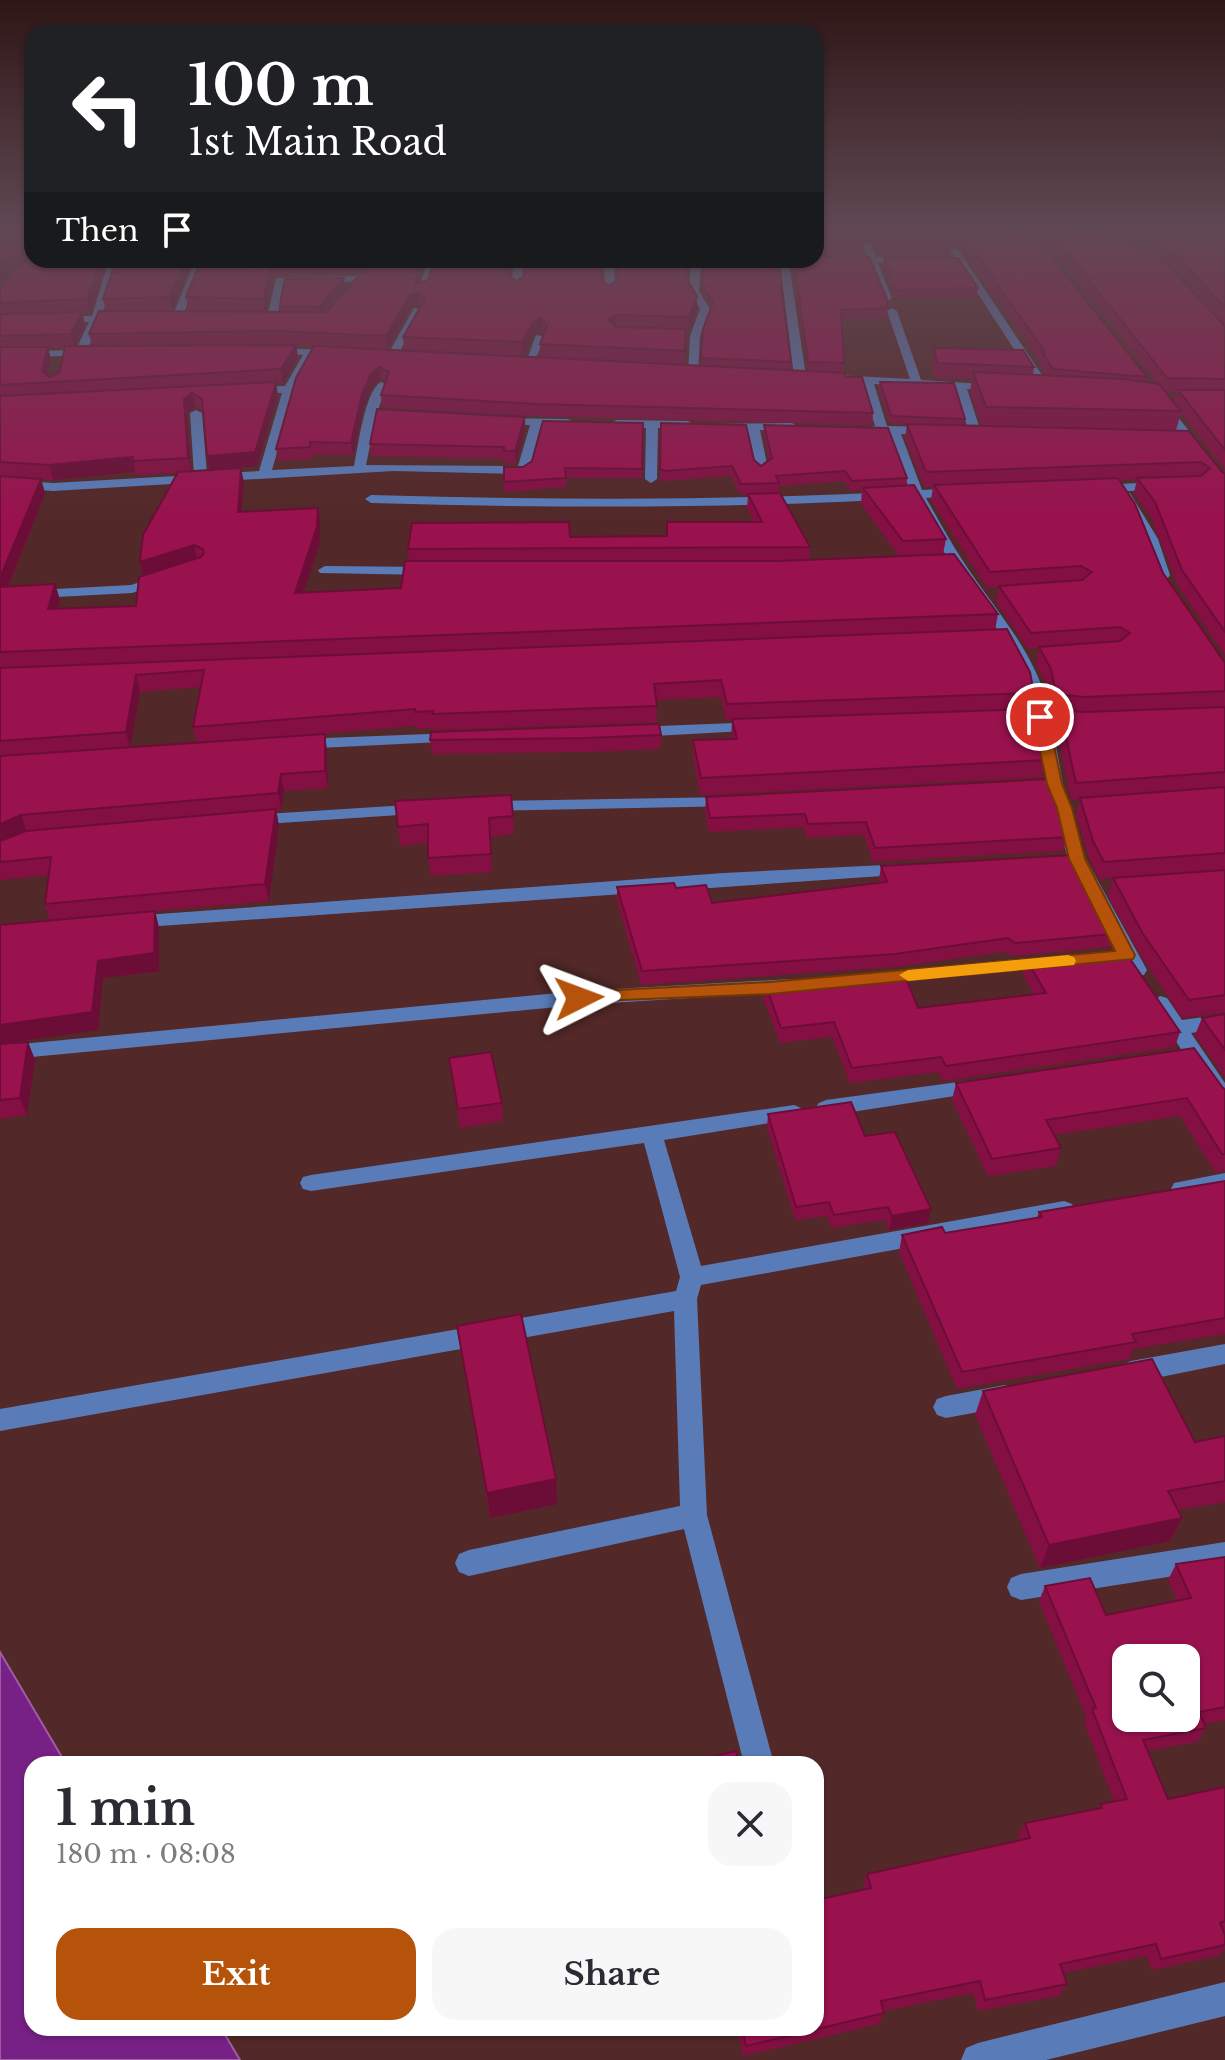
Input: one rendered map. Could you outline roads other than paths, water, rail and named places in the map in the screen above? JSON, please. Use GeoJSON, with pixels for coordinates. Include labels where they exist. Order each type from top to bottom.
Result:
{"type":"FeatureCollection","features":[{"type":"Feature","properties":{"kind":"street"},"geometry":{"type":"LineString","coordinates":[[80,353],[94,323]]}},
{"type":"Feature","properties":{"kind":"street"},"geometry":{"type":"LineString","coordinates":[[392,356],[411,323]]}},
{"type":"Feature","properties":{"kind":"street"},"geometry":{"type":"LineString","coordinates":[[692,372],[695,336],[700,323]]}},
{"type":"Feature","properties":{"kind":"street"},"geometry":{"type":"LineString","coordinates":[[793,323],[800,376]]}},
{"type":"Feature","properties":{"kind":"street"},"geometry":{"type":"LineString","coordinates":[[896,323],[917,383]]}},
{"type":"Feature","properties":{"kind":"street"},"geometry":{"type":"LineString","coordinates":[[1002,323],[1046,390]]}},
{"type":"Feature","properties":{"kind":"street"},"geometry":{"type":"LineString","coordinates":[[680,335],[695,336]]}},
{"type":"Feature","properties":{"kind":"street"},"geometry":{"type":"LineString","coordinates":[[529,363],[540,337]]}},
{"type":"Feature","properties":{"kind":"street"},"geometry":{"type":"LineString","coordinates":[[262,350],[351,354]]}},
{"type":"Feature","properties":{"kind":"street"},"geometry":{"type":"LineString","coordinates":[[264,475],[289,389],[310,352]]}},
{"type":"Feature","properties":{"kind":"street"},"geometry":{"type":"LineString","coordinates":[[0,355],[60,359],[80,353],[96,353]]}},
{"type":"Feature","properties":{"kind":"street"},"geometry":{"type":"LineString","coordinates":[[378,355],[407,357]]}},
{"type":"Feature","properties":{"kind":"street"},"geometry":{"type":"LineString","coordinates":[[514,362],[544,364]]}},
{"type":"Feature","properties":{"kind":"street"},"geometry":{"type":"LineString","coordinates":[[677,371],[708,372]]}},
{"type":"Feature","properties":{"kind":"street"},"geometry":{"type":"LineString","coordinates":[[784,375],[813,377]]}},
{"type":"Feature","properties":{"kind":"street"},"geometry":{"type":"LineString","coordinates":[[827,378],[1017,389]]}},
{"type":"Feature","properties":{"kind":"street"},"geometry":{"type":"LineString","coordinates":[[867,380],[949,563],[988,595],[1003,638],[1028,657],[1037,687],[1047,784],[1072,808],[1069,859],[1098,888],[1119,956],[1148,986],[1178,1028],[1186,1055],[1225,1099]]}},
{"type":"Feature","properties":{"kind":"street"},"geometry":{"type":"LineString","coordinates":[[359,469],[371,413],[381,385]]}},
{"type":"Feature","properties":{"kind":"street"},"geometry":{"type":"LineString","coordinates":[[960,386],[961,432]]}},
{"type":"Feature","properties":{"kind":"street"},"geometry":{"type":"LineString","coordinates":[[244,390],[289,389]]}},
{"type":"Feature","properties":{"kind":"street"},"geometry":{"type":"LineString","coordinates":[[1032,389],[1061,391]]}},
{"type":"Feature","properties":{"kind":"street"},"geometry":{"type":"LineString","coordinates":[[1170,398],[1149,394],[1192,439],[1225,483]]}},
{"type":"Feature","properties":{"kind":"street"},"geometry":{"type":"LineString","coordinates":[[196,413],[201,479]]}},
{"type":"Feature","properties":{"kind":"street"},"geometry":{"type":"LineString","coordinates":[[371,413],[416,415]]}},
{"type":"Feature","properties":{"kind":"street"},"geometry":{"type":"LineString","coordinates":[[491,420],[580,423]]}},
{"type":"Feature","properties":{"kind":"street"},"geometry":{"type":"LineString","coordinates":[[0,483],[53,487],[393,467],[523,470],[536,423]]}},
{"type":"Feature","properties":{"kind":"street"},"geometry":{"type":"LineString","coordinates":[[609,424],[696,426]]}},
{"type":"Feature","properties":{"kind":"street"},"geometry":{"type":"LineString","coordinates":[[651,479],[652,425]]}},
{"type":"Feature","properties":{"kind":"street"},"geometry":{"type":"LineString","coordinates":[[710,426],[811,428]]}},
{"type":"Feature","properties":{"kind":"street"},"geometry":{"type":"LineString","coordinates":[[753,427],[762,469]]}},
{"type":"Feature","properties":{"kind":"street"},"geometry":{"type":"LineString","coordinates":[[854,429],[990,432]]}},
{"type":"Feature","properties":{"kind":"street"},"geometry":{"type":"LineString","coordinates":[[1176,438],[1192,439]]}},
{"type":"Feature","properties":{"kind":"street"},"geometry":{"type":"LineString","coordinates":[[1075,489],[1182,485]]}},
{"type":"Feature","properties":{"kind":"street"},"geometry":{"type":"LineString","coordinates":[[1121,489],[1141,518],[1168,587]]}},
{"type":"Feature","properties":{"kind":"street"},"geometry":{"type":"LineString","coordinates":[[371,499],[595,505],[767,503],[969,491]]}},
{"type":"Feature","properties":{"kind":"street"},"geometry":{"type":"LineString","coordinates":[[325,570],[447,571]]}},
{"type":"Feature","properties":{"kind":"street"},"geometry":{"type":"LineString","coordinates":[[0,596],[132,589],[172,576]]}},
{"type":"Feature","properties":{"kind":"street"},"geometry":{"type":"LineString","coordinates":[[994,718],[1095,720]]}},
{"type":"Feature","properties":{"kind":"street"},"geometry":{"type":"LineString","coordinates":[[622,732],[778,726]]}},
{"type":"Feature","properties":{"kind":"street"},"geometry":{"type":"LineString","coordinates":[[276,745],[465,738]]}},
{"type":"Feature","properties":{"kind":"street"},"geometry":{"type":"LineString","coordinates":[[465,807],[745,801]]}},
{"type":"Feature","properties":{"kind":"street"},"geometry":{"type":"LineString","coordinates":[[237,821],[435,809]]}},
{"type":"Feature","properties":{"kind":"street"},"geometry":{"type":"LineString","coordinates":[[106,924],[724,879],[930,868]]}},
{"type":"Feature","properties":{"kind":"street"},"geometry":{"type":"LineString","coordinates":[[863,980],[1064,961]]}},
{"type":"Feature","properties":{"kind":"street"},"geometry":{"type":"LineString","coordinates":[[0,1053],[579,998],[816,984]]}},
{"type":"Feature","properties":{"kind":"street"},"geometry":{"type":"LineString","coordinates":[[1178,1028],[1225,1021]]}},
{"type":"Feature","properties":{"kind":"street"},"geometry":{"type":"LineString","coordinates":[[311,1183],[1008,1082]]}},
{"type":"Feature","properties":{"kind":"street"},"geometry":{"type":"LineString","coordinates":[[652,1134],[689,1288],[694,1515],[757,1756]]}},
{"type":"Feature","properties":{"kind":"street"},"geometry":{"type":"LineString","coordinates":[[1162,1192],[1225,1181]]}},
{"type":"Feature","properties":{"kind":"street"},"geometry":{"type":"LineString","coordinates":[[0,1420],[689,1288],[1084,1206]]}},
{"type":"Feature","properties":{"kind":"street"},"geometry":{"type":"LineString","coordinates":[[1101,1378],[1225,1354]]}},
{"type":"Feature","properties":{"kind":"street"},"geometry":{"type":"LineString","coordinates":[[946,1407],[1024,1392]]}},
{"type":"Feature","properties":{"kind":"street"},"geometry":{"type":"LineString","coordinates":[[469,1563],[694,1515]]}},
{"type":"Feature","properties":{"kind":"street"},"geometry":{"type":"LineString","coordinates":[[1021,1587],[1225,1555]]}},
{"type":"Feature","properties":{"kind":"street"},"geometry":{"type":"LineString","coordinates":[[978,2060],[1225,1999]]}}]}
